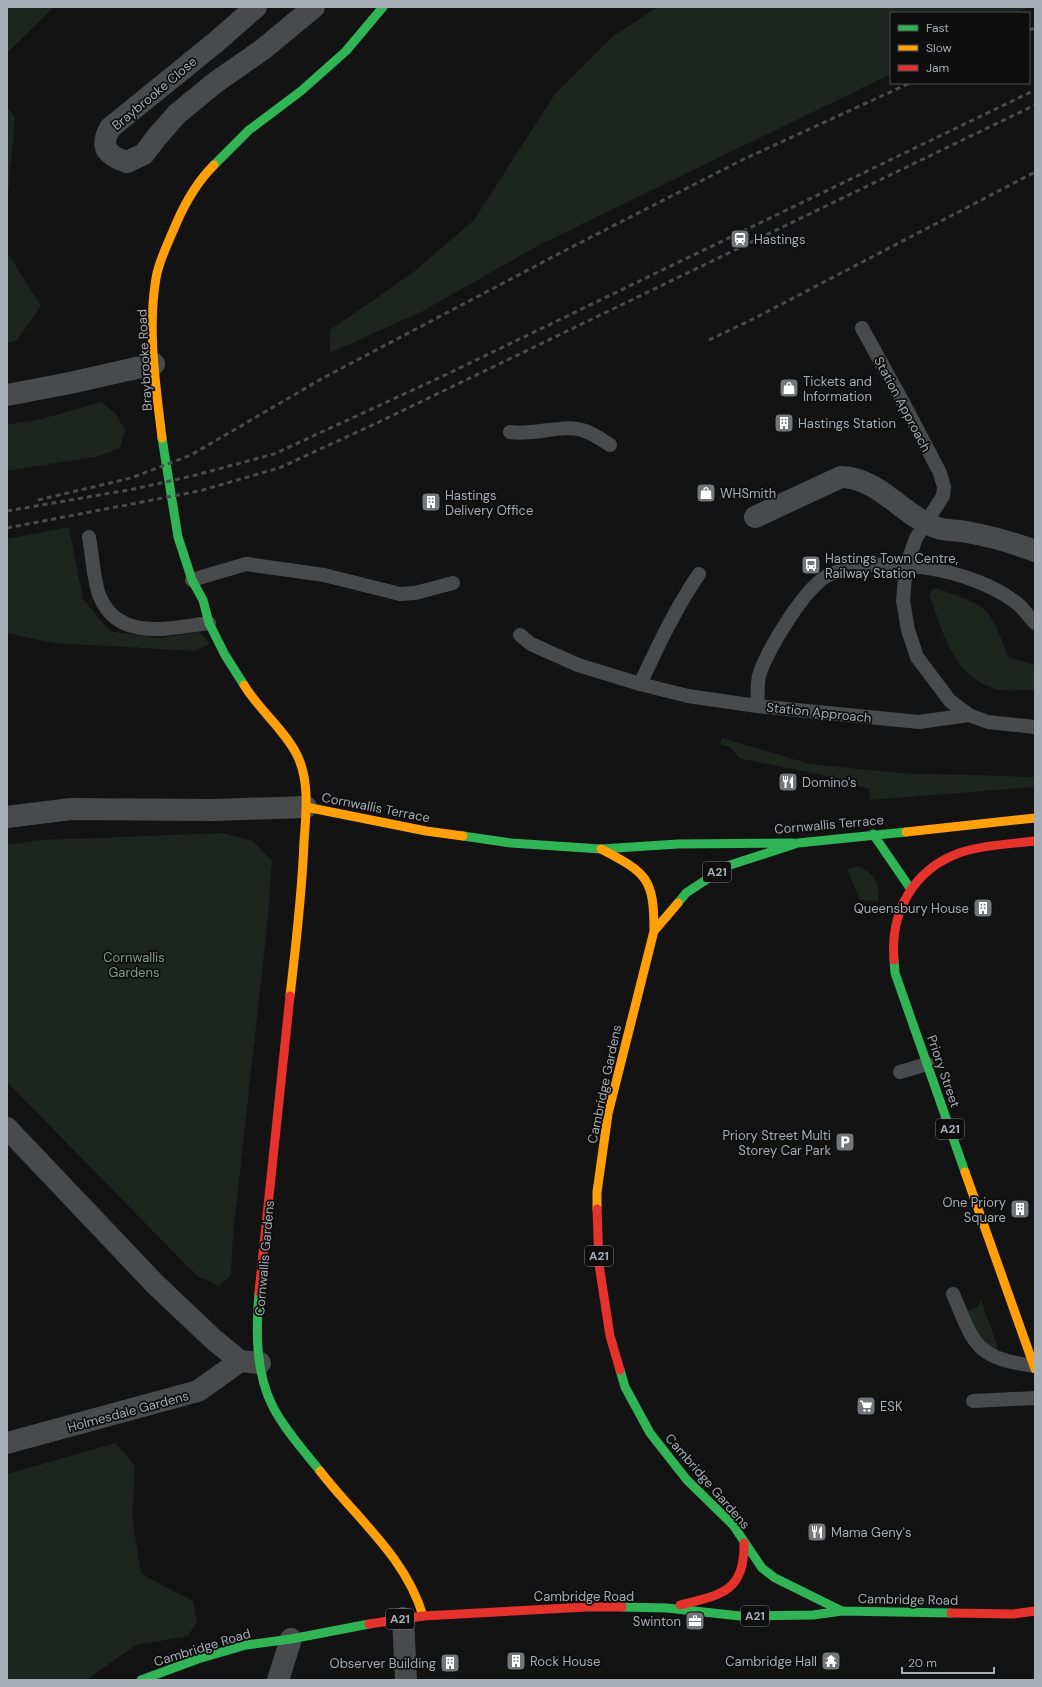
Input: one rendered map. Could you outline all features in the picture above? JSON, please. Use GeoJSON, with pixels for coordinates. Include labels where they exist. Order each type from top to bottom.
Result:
{"type":"FeatureCollection","features":[{"type":"Feature","properties":{"kind":"main road","name":"Braybrooke Road"},"geometry":{"type":"LineString","coordinates":[[178,537],[162,440],[154,364],[153,318],[156,277],[168,242],[184,204],[216,162],[249,130],[301,91],[346,51],[383,7]]}},
{"type":"Feature","properties":{"kind":"main road","name":"Cornwallis Terrace"},"geometry":{"type":"LineString","coordinates":[[178,537],[192,580],[203,600],[209,623],[225,655],[253,700],[285,737],[297,755],[304,772],[306,807],[426,831],[510,843],[601,849],[678,844],[798,843],[873,834],[992,824],[1035,818]]}},
{"type":"Feature","properties":{"kind":"main road","name":"Cornwallis Gardens"},"geometry":{"type":"LineString","coordinates":[[306,807],[302,885],[257,1314],[250,1362],[277,1414],[334,1492],[401,1564],[413,1585],[413,1617]]}},
{"type":"Feature","properties":{"kind":"main road"},"geometry":{"type":"LineString","coordinates":[[873,834],[910,888]]}},
{"type":"Feature","properties":{"kind":"main road","name":"A21"},"geometry":{"type":"LineString","coordinates":[[910,888],[932,866],[959,853],[1035,841]]}},
{"type":"Feature","properties":{"kind":"main road","name":"Cambridge Gardens"},"geometry":{"type":"LineString","coordinates":[[798,843],[727,866],[686,893],[654,931],[608,1114],[597,1192],[599,1264],[610,1336],[625,1387],[650,1433],[688,1480],[732,1525],[762,1568],[775,1578],[842,1611]]}},
{"type":"Feature","properties":{"kind":"main road","name":"Cornwallis Terrace"},"geometry":{"type":"LineString","coordinates":[[601,849],[624,861],[644,878],[653,894],[654,931]]}},
{"type":"Feature","properties":{"kind":"main road","name":"Priory Street"},"geometry":{"type":"LineString","coordinates":[[910,888],[895,925],[893,950],[895,973],[1035,1368]]}},
{"type":"Feature","properties":{"kind":"main road","name":"Cambridge Gardens"},"geometry":{"type":"LineString","coordinates":[[667,1608],[717,1595],[735,1584],[743,1568],[744,1542]]}},
{"type":"Feature","properties":{"kind":"main road","name":"Cambridge Road"},"geometry":{"type":"LineString","coordinates":[[141,1680],[198,1659],[246,1645],[291,1639],[413,1617],[545,1608],[667,1608],[740,1616],[813,1615],[842,1611],[1013,1614],[1035,1611]]}},
{"type":"Feature","properties":{"kind":"street","name":"Braybrooke Close"},"geometry":{"type":"LineString","coordinates":[[256,7],[216,42],[110,128],[105,136],[106,149],[112,158],[127,162],[144,154],[177,114],[216,82],[262,50],[314,7]]}},
{"type":"Feature","properties":{"kind":"street"},"geometry":{"type":"LineString","coordinates":[[7,395],[70,383],[154,364]]}},
{"type":"Feature","properties":{"kind":"street"},"geometry":{"type":"LineString","coordinates":[[755,518],[841,477],[855,478],[877,488],[925,523],[942,531],[967,532],[1035,551]]}},
{"type":"Feature","properties":{"kind":"street"},"geometry":{"type":"LineString","coordinates":[[7,818],[71,809],[213,810],[306,807]]}},
{"type":"Feature","properties":{"kind":"street"},"geometry":{"type":"LineString","coordinates":[[7,1128],[155,1284],[213,1339],[250,1362]]}},
{"type":"Feature","properties":{"kind":"street","name":"Holmesdale Gardens"},"geometry":{"type":"LineString","coordinates":[[7,1443],[198,1392],[250,1362]]}},
{"type":"Feature","properties":{"kind":"street"},"geometry":{"type":"LineString","coordinates":[[406,1680],[413,1617]]}},
{"type":"Feature","properties":{"kind":"street"},"geometry":{"type":"LineString","coordinates":[[278,1680],[291,1639]]}},
{"type":"Feature","properties":{"kind":"lane","name":"Station Approach"},"geometry":{"type":"LineString","coordinates":[[862,328],[940,473],[944,487],[943,496],[925,523],[910,552],[906,566],[903,601],[908,630],[917,657],[950,701],[969,715],[988,722],[1035,727]]}},
{"type":"Feature","properties":{"kind":"lane"},"geometry":{"type":"LineString","coordinates":[[510,432],[520,434],[568,428],[585,430],[610,445]]}},
{"type":"Feature","properties":{"kind":"lane"},"geometry":{"type":"LineString","coordinates":[[89,537],[99,597],[112,617],[128,626],[162,629],[209,623]]}},
{"type":"Feature","properties":{"kind":"lane"},"geometry":{"type":"LineString","coordinates":[[192,580],[246,564],[324,575],[400,594],[415,593],[452,583]]}},
{"type":"Feature","properties":{"kind":"lane","name":"Station Approach"},"geometry":{"type":"LineString","coordinates":[[906,566],[868,565],[830,574],[809,592],[778,634],[759,676],[757,706],[919,722],[969,715]]}},
{"type":"Feature","properties":{"kind":"lane"},"geometry":{"type":"LineString","coordinates":[[906,566],[931,568],[965,576],[990,587],[1015,601],[1035,622]]}},
{"type":"Feature","properties":{"kind":"lane"},"geometry":{"type":"LineString","coordinates":[[640,684],[666,626],[682,598],[699,574]]}},
{"type":"Feature","properties":{"kind":"lane"},"geometry":{"type":"LineString","coordinates":[[520,635],[531,644],[578,665],[640,684],[688,696],[757,706]]}},
{"type":"Feature","properties":{"kind":"lane"},"geometry":{"type":"LineString","coordinates":[[900,1072],[927,1064]]}},
{"type":"Feature","properties":{"kind":"lane"},"geometry":{"type":"LineString","coordinates":[[953,1294],[966,1329],[978,1346],[989,1354],[1035,1368]]}},
{"type":"Feature","properties":{"kind":"lane"},"geometry":{"type":"LineString","coordinates":[[973,1401],[1035,1398]]}},
{"type":"Feature","properties":{"kind":"green space"},"geometry":{"type":"Polygon","coordinates":[[[7,7],[54,7],[7,53],[7,7]]]}},
{"type":"Feature","properties":{"kind":"green space"},"geometry":{"type":"Polygon","coordinates":[[[658,7],[1030,7],[1018,12],[890,12],[890,74],[539,245],[423,311],[330,353],[330,330],[411,274],[474,220],[555,94],[612,37],[658,7]]]}},
{"type":"Feature","properties":{"kind":"green space"},"geometry":{"type":"Polygon","coordinates":[[[7,107],[15,117],[7,206],[7,107]]]}},
{"type":"Feature","properties":{"kind":"green space"},"geometry":{"type":"Polygon","coordinates":[[[7,252],[41,306],[17,340],[7,343],[7,252]]]}},
{"type":"Feature","properties":{"kind":"green space"},"geometry":{"type":"Polygon","coordinates":[[[101,402],[116,414],[125,430],[120,448],[99,456],[7,471],[7,425],[38,420],[101,402]]]}},
{"type":"Feature","properties":{"kind":"green space"},"geometry":{"type":"Polygon","coordinates":[[[69,527],[83,599],[110,631],[159,638],[200,632],[210,644],[194,651],[53,643],[7,633],[7,539],[69,527]]]}},
{"type":"Feature","properties":{"kind":"green space"},"geometry":{"type":"Polygon","coordinates":[[[934,588],[969,600],[985,610],[996,626],[1009,657],[1035,665],[1035,690],[1009,691],[995,689],[981,683],[959,664],[945,639],[930,597],[931,591],[934,588]]]}},
{"type":"Feature","properties":{"kind":"green space"},"geometry":{"type":"Polygon","coordinates":[[[722,738],[810,764],[899,773],[1035,777],[1035,787],[870,800],[869,789],[836,778],[739,758],[730,747],[720,744],[722,738]]]}},
{"type":"Feature","properties":{"kind":"green space","name":"Cornwallis Gardens"},"geometry":{"type":"Polygon","coordinates":[[[223,833],[253,841],[272,861],[268,917],[233,1235],[231,1275],[219,1286],[197,1276],[7,1082],[7,845],[41,840],[223,833]]]}},
{"type":"Feature","properties":{"kind":"green space"},"geometry":{"type":"Polygon","coordinates":[[[858,866],[868,872],[875,880],[879,895],[878,901],[860,900],[847,870],[858,866]]]}},
{"type":"Feature","properties":{"kind":"green space"},"geometry":{"type":"Polygon","coordinates":[[[981,1300],[997,1345],[997,1349],[993,1350],[984,1343],[963,1308],[970,1310],[978,1307],[981,1300]]]}},
{"type":"Feature","properties":{"kind":"green space"},"geometry":{"type":"Polygon","coordinates":[[[116,1443],[135,1466],[132,1517],[141,1574],[193,1601],[197,1622],[188,1636],[136,1645],[86,1680],[7,1680],[7,1474],[116,1443]]]}},
{"type":"Feature","properties":{"kind":"railway"},"geometry":{"type":"LineString","coordinates":[[1030,30],[1035,28]]}},
{"type":"Feature","properties":{"kind":"railway"},"geometry":{"type":"LineString","coordinates":[[38,500],[131,478],[191,455],[323,378],[564,251],[742,160],[908,84]]}},
{"type":"Feature","properties":{"kind":"railway"},"geometry":{"type":"LineString","coordinates":[[7,511],[134,489],[196,475],[274,454],[441,377],[1035,90]]}},
{"type":"Feature","properties":{"kind":"railway"},"geometry":{"type":"LineString","coordinates":[[7,528],[199,491],[279,468],[379,422],[1035,105]]}},
{"type":"Feature","properties":{"kind":"railway"},"geometry":{"type":"LineString","coordinates":[[709,340],[753,319],[1035,172]]}},
{"type":"Feature","properties":{"kind":"traffic: fast"},"geometry":{"type":"LineString","coordinates":[[214,165],[249,130],[301,91],[346,51],[383,7]]}},
{"type":"Feature","properties":{"kind":"traffic: fast"},"geometry":{"type":"LineString","coordinates":[[162,438],[178,537],[192,580],[203,600],[209,623],[225,655],[244,685]]}},
{"type":"Feature","properties":{"kind":"traffic: fast"},"geometry":{"type":"LineString","coordinates":[[678,903],[686,893],[727,866],[798,843],[906,832]]}},
{"type":"Feature","properties":{"kind":"traffic: fast"},"geometry":{"type":"LineString","coordinates":[[873,834],[910,888]]}},
{"type":"Feature","properties":{"kind":"traffic: fast"},"geometry":{"type":"LineString","coordinates":[[463,836],[511,843],[601,849],[678,844],[793,843]]}},
{"type":"Feature","properties":{"kind":"traffic: fast"},"geometry":{"type":"LineString","coordinates":[[894,960],[895,973],[965,1172]]}},
{"type":"Feature","properties":{"kind":"traffic: fast"},"geometry":{"type":"LineString","coordinates":[[259,1292],[257,1321],[258,1351],[267,1394],[283,1424],[320,1471]]}},
{"type":"Feature","properties":{"kind":"traffic: fast"},"geometry":{"type":"LineString","coordinates":[[620,1370],[625,1387],[650,1433],[687,1480],[733,1525],[762,1568],[775,1578],[842,1611]]}},
{"type":"Feature","properties":{"kind":"traffic: fast"},"geometry":{"type":"LineString","coordinates":[[622,1607],[667,1608],[740,1616],[813,1615],[842,1611],[951,1613]]}},
{"type":"Feature","properties":{"kind":"traffic: fast"},"geometry":{"type":"LineString","coordinates":[[141,1680],[198,1659],[246,1645],[291,1639],[369,1624]]}},
{"type":"Feature","properties":{"kind":"traffic: slow"},"geometry":{"type":"LineString","coordinates":[[162,438],[152,338],[153,298],[157,271],[183,208],[197,186],[214,165]]}},
{"type":"Feature","properties":{"kind":"traffic: slow"},"geometry":{"type":"LineString","coordinates":[[244,685],[292,746],[297,755],[304,776],[306,809],[303,861],[290,996]]}},
{"type":"Feature","properties":{"kind":"traffic: slow"},"geometry":{"type":"LineString","coordinates":[[306,807],[426,831],[463,836]]}},
{"type":"Feature","properties":{"kind":"traffic: slow"},"geometry":{"type":"LineString","coordinates":[[906,832],[1035,818]]}},
{"type":"Feature","properties":{"kind":"traffic: slow"},"geometry":{"type":"LineString","coordinates":[[601,849],[629,864],[645,879],[652,899],[654,931]]}},
{"type":"Feature","properties":{"kind":"traffic: slow"},"geometry":{"type":"LineString","coordinates":[[597,1209],[597,1192],[608,1114],[654,931],[678,903]]}},
{"type":"Feature","properties":{"kind":"traffic: slow"},"geometry":{"type":"LineString","coordinates":[[965,1172],[1035,1369]]}},
{"type":"Feature","properties":{"kind":"traffic: slow"},"geometry":{"type":"LineString","coordinates":[[320,1471],[379,1539],[405,1575],[423,1616]]}},
{"type":"Feature","properties":{"kind":"traffic: jam"},"geometry":{"type":"LineString","coordinates":[[894,960],[896,925],[901,910],[908,895],[917,882],[929,870],[943,861],[968,850],[1035,841]]}},
{"type":"Feature","properties":{"kind":"traffic: jam"},"geometry":{"type":"LineString","coordinates":[[259,1292],[290,996]]}},
{"type":"Feature","properties":{"kind":"traffic: jam"},"geometry":{"type":"LineString","coordinates":[[597,1209],[599,1264],[610,1336],[620,1370]]}},
{"type":"Feature","properties":{"kind":"traffic: jam"},"geometry":{"type":"LineString","coordinates":[[680,1605],[707,1598],[728,1589],[735,1582],[740,1572],[744,1543]]}},
{"type":"Feature","properties":{"kind":"traffic: jam"},"geometry":{"type":"LineString","coordinates":[[369,1624],[423,1616],[587,1607],[622,1607]]}},
{"type":"Feature","properties":{"kind":"traffic: jam"},"geometry":{"type":"LineString","coordinates":[[951,1613],[1013,1614],[1035,1611]]}},
{"type":"Feature","properties":{"kind":"place","name":"Hastings"},"geometry":{"type":"Point","coordinates":[740,239]}},
{"type":"Feature","properties":{"kind":"place","name":"Tickets and Information"},"geometry":{"type":"Point","coordinates":[789,388]}},
{"type":"Feature","properties":{"kind":"place","name":"Hastings Station"},"geometry":{"type":"Point","coordinates":[784,423]}},
{"type":"Feature","properties":{"kind":"place","name":"WHSmith"},"geometry":{"type":"Point","coordinates":[706,493]}},
{"type":"Feature","properties":{"kind":"place","name":"Hastings Delivery Office"},"geometry":{"type":"Point","coordinates":[431,502]}},
{"type":"Feature","properties":{"kind":"place","name":"Hastings Town Centre, Railway Station"},"geometry":{"type":"Point","coordinates":[811,565]}},
{"type":"Feature","properties":{"kind":"place","name":"Domino's"},"geometry":{"type":"Point","coordinates":[788,782]}},
{"type":"Feature","properties":{"kind":"place","name":"Queensbury House"},"geometry":{"type":"Point","coordinates":[983,908]}},
{"type":"Feature","properties":{"kind":"place","name":"Priory Street Multi Storey Car Park"},"geometry":{"type":"Point","coordinates":[845,1142]}},
{"type":"Feature","properties":{"kind":"place","name":"One Priory Square"},"geometry":{"type":"Point","coordinates":[1020,1209]}},
{"type":"Feature","properties":{"kind":"place","name":"ESK"},"geometry":{"type":"Point","coordinates":[866,1406]}},
{"type":"Feature","properties":{"kind":"place","name":"Mama Geny's"},"geometry":{"type":"Point","coordinates":[817,1532]}},
{"type":"Feature","properties":{"kind":"place","name":"Swinton"},"geometry":{"type":"Point","coordinates":[695,1621]}},
{"type":"Feature","properties":{"kind":"place","name":"Rock House"},"geometry":{"type":"Point","coordinates":[516,1661]}},
{"type":"Feature","properties":{"kind":"place","name":"Cambridge Hall"},"geometry":{"type":"Point","coordinates":[831,1661]}},
{"type":"Feature","properties":{"kind":"place","name":"Observer Building"},"geometry":{"type":"Point","coordinates":[450,1663]}}]}
